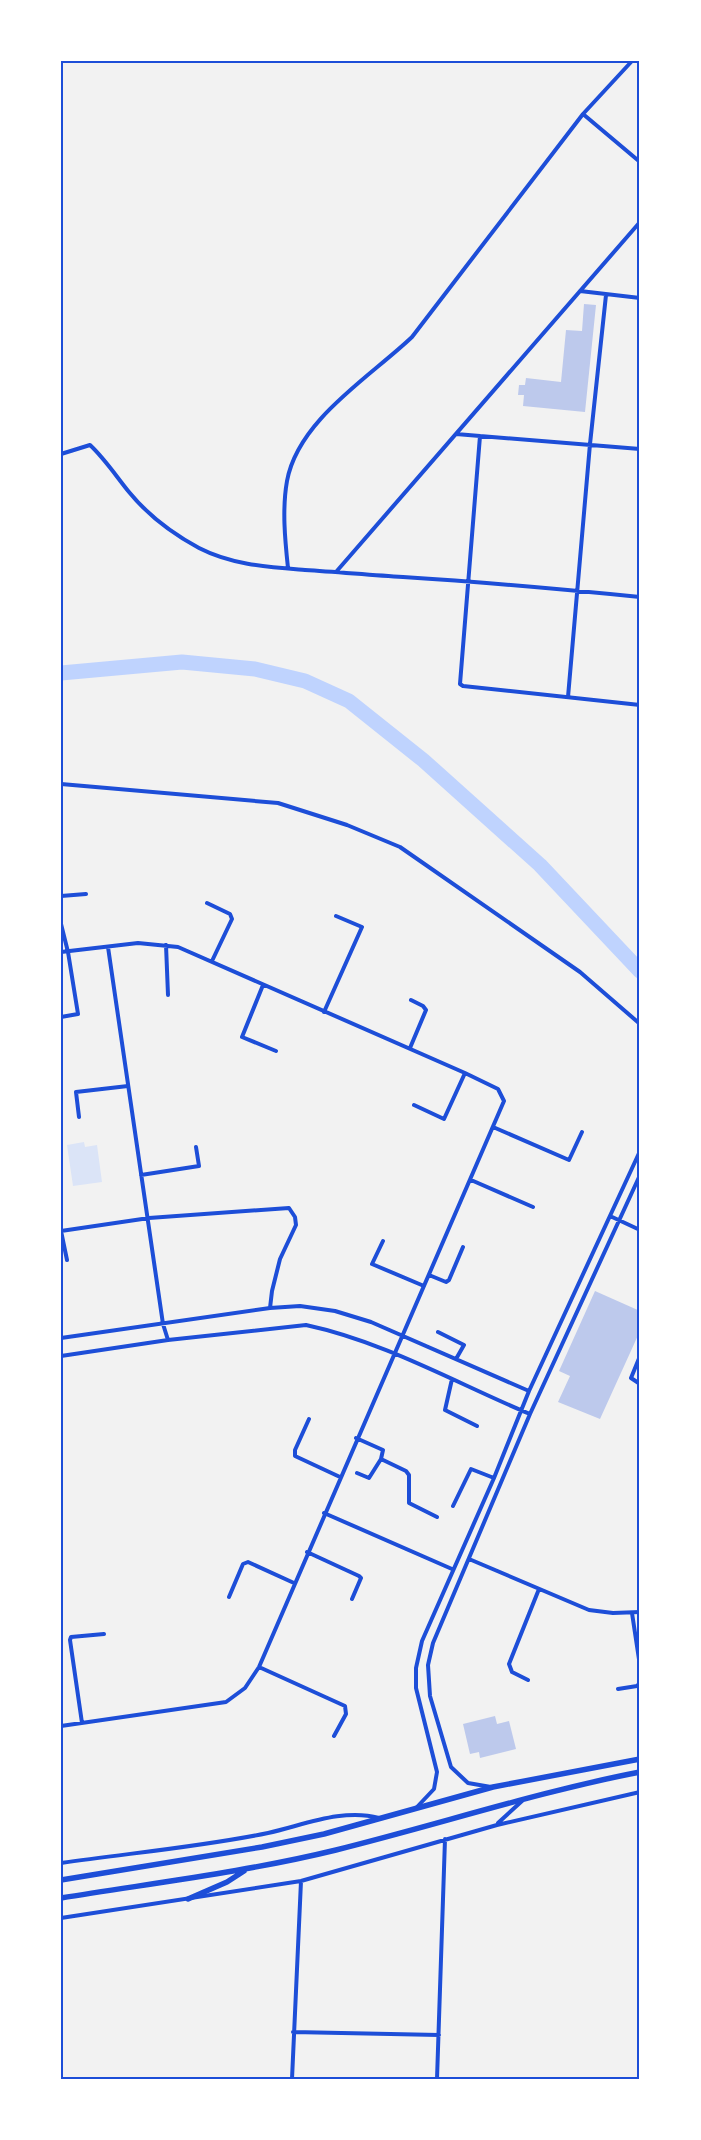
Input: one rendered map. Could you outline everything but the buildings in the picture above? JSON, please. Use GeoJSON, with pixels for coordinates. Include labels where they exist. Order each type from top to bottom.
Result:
{"type":"FeatureCollection","features":[{"type":"Feature","properties":{"kind":"main road"},"geometry":{"type":"LineString","coordinates":[[61,1880],[262,1848],[382,1819],[417,1807],[493,1788],[640,1759]]}},
{"type":"Feature","properties":{"kind":"main road"},"geometry":{"type":"LineString","coordinates":[[61,1898],[247,1869],[337,1850],[522,1800],[640,1772]]}},
{"type":"Feature","properties":{"kind":"main road"},"geometry":{"type":"LineString","coordinates":[[188,1899],[226,1882],[247,1869]]}},
{"type":"Feature","properties":{"kind":"street"},"geometry":{"type":"LineString","coordinates":[[288,568],[285,538],[285,501],[291,464],[299,447],[336,402],[393,356],[412,337],[583,114],[632,61]]}},
{"type":"Feature","properties":{"kind":"street"},"geometry":{"type":"LineString","coordinates":[[583,114],[640,162]]}},
{"type":"Feature","properties":{"kind":"street"},"geometry":{"type":"LineString","coordinates":[[336,572],[640,222]]}},
{"type":"Feature","properties":{"kind":"street"},"geometry":{"type":"LineString","coordinates":[[580,291],[640,298]]}},
{"type":"Feature","properties":{"kind":"street"},"geometry":{"type":"LineString","coordinates":[[568,697],[590,444],[606,295]]}},
{"type":"Feature","properties":{"kind":"street"},"geometry":{"type":"LineString","coordinates":[[456,434],[640,449]]}},
{"type":"Feature","properties":{"kind":"street"},"geometry":{"type":"LineString","coordinates":[[480,436],[460,684],[463,686],[640,704]]}},
{"type":"Feature","properties":{"kind":"street"},"geometry":{"type":"LineString","coordinates":[[61,454],[90,445],[102,456],[144,508],[167,527],[212,555],[238,563],[469,581],[640,597]]}},
{"type":"Feature","properties":{"kind":"street"},"geometry":{"type":"LineString","coordinates":[[61,784],[278,803],[347,826],[400,847],[580,972],[640,1024]]}},
{"type":"Feature","properties":{"kind":"street"},"geometry":{"type":"LineString","coordinates":[[61,896],[86,894]]}},
{"type":"Feature","properties":{"kind":"street"},"geometry":{"type":"LineString","coordinates":[[207,903],[230,914],[232,919],[212,961]]}},
{"type":"Feature","properties":{"kind":"street"},"geometry":{"type":"LineString","coordinates":[[324,1012],[362,927],[336,916]]}},
{"type":"Feature","properties":{"kind":"street"},"geometry":{"type":"LineString","coordinates":[[61,924],[68,952],[78,1014],[61,1017]]}},
{"type":"Feature","properties":{"kind":"street"},"geometry":{"type":"LineString","coordinates":[[61,952],[138,943],[178,947],[465,1073],[498,1089],[504,1101],[404,1336],[356,1438],[258,1667],[245,1688],[226,1702],[61,1726]]}},
{"type":"Feature","properties":{"kind":"street"},"geometry":{"type":"LineString","coordinates":[[166,945],[168,996]]}},
{"type":"Feature","properties":{"kind":"street"},"geometry":{"type":"LineString","coordinates":[[108,947],[163,1324],[168,1340]]}},
{"type":"Feature","properties":{"kind":"street"},"geometry":{"type":"LineString","coordinates":[[263,984],[242,1037],[276,1051]]}},
{"type":"Feature","properties":{"kind":"street"},"geometry":{"type":"LineString","coordinates":[[410,1048],[426,1010],[412,1000]]}},
{"type":"Feature","properties":{"kind":"street"},"geometry":{"type":"LineString","coordinates":[[414,1105],[444,1120],[465,1073]]}},
{"type":"Feature","properties":{"kind":"street"},"geometry":{"type":"LineString","coordinates":[[79,1117],[76,1092],[128,1086]]}},
{"type":"Feature","properties":{"kind":"street"},"geometry":{"type":"LineString","coordinates":[[494,1126],[569,1160],[582,1132]]}},
{"type":"Feature","properties":{"kind":"street"},"geometry":{"type":"LineString","coordinates":[[141,1174],[199,1166],[196,1147]]}},
{"type":"Feature","properties":{"kind":"street"},"geometry":{"type":"LineString","coordinates":[[417,1807],[434,1789],[437,1772],[420,1708],[416,1668],[422,1641],[452,1569],[494,1478],[520,1410],[640,1151]]}},
{"type":"Feature","properties":{"kind":"street"},"geometry":{"type":"LineString","coordinates":[[493,1788],[468,1783],[451,1767],[430,1696],[428,1666],[434,1643],[530,1414],[640,1174]]}},
{"type":"Feature","properties":{"kind":"street"},"geometry":{"type":"LineString","coordinates":[[471,1180],[533,1207]]}},
{"type":"Feature","properties":{"kind":"street"},"geometry":{"type":"LineString","coordinates":[[66,1260],[61,1231],[149,1218],[289,1208],[295,1217],[296,1225],[280,1259],[270,1308]]}},
{"type":"Feature","properties":{"kind":"street"},"geometry":{"type":"LineString","coordinates":[[610,1216],[640,1230]]}},
{"type":"Feature","properties":{"kind":"street"},"geometry":{"type":"LineString","coordinates":[[383,1241],[372,1264],[424,1286]]}},
{"type":"Feature","properties":{"kind":"street"},"geometry":{"type":"LineString","coordinates":[[429,1275],[446,1282],[449,1280],[463,1247]]}},
{"type":"Feature","properties":{"kind":"street"},"geometry":{"type":"LineString","coordinates":[[61,1338],[270,1308],[300,1306],[335,1311],[371,1322],[529,1390]]}},
{"type":"Feature","properties":{"kind":"street"},"geometry":{"type":"LineString","coordinates":[[61,1356],[168,1340],[306,1325],[327,1330],[396,1354],[530,1414]]}},
{"type":"Feature","properties":{"kind":"street"},"geometry":{"type":"LineString","coordinates":[[438,1332],[464,1345],[456,1359]]}},
{"type":"Feature","properties":{"kind":"street"},"geometry":{"type":"LineString","coordinates":[[640,1356],[631,1378],[640,1384]]}},
{"type":"Feature","properties":{"kind":"street"},"geometry":{"type":"LineString","coordinates":[[452,1379],[444,1410],[477,1426]]}},
{"type":"Feature","properties":{"kind":"street"},"geometry":{"type":"LineString","coordinates":[[309,1419],[295,1450],[295,1456],[340,1477]]}},
{"type":"Feature","properties":{"kind":"street"},"geometry":{"type":"LineString","coordinates":[[356,1438],[383,1450],[381,1459],[369,1478],[357,1473]]}},
{"type":"Feature","properties":{"kind":"street"},"geometry":{"type":"LineString","coordinates":[[381,1459],[406,1471],[409,1475],[407,1496],[409,1503],[437,1517]]}},
{"type":"Feature","properties":{"kind":"street"},"geometry":{"type":"LineString","coordinates":[[453,1506],[471,1469],[494,1478]]}},
{"type":"Feature","properties":{"kind":"street"},"geometry":{"type":"LineString","coordinates":[[324,1513],[452,1569]]}},
{"type":"Feature","properties":{"kind":"street"},"geometry":{"type":"LineString","coordinates":[[308,1552],[361,1578],[352,1599]]}},
{"type":"Feature","properties":{"kind":"street"},"geometry":{"type":"LineString","coordinates":[[469,1559],[589,1610],[613,1613],[639,1611]]}},
{"type":"Feature","properties":{"kind":"street"},"geometry":{"type":"LineString","coordinates":[[229,1597],[243,1564],[248,1562],[294,1583]]}},
{"type":"Feature","properties":{"kind":"street"},"geometry":{"type":"LineString","coordinates":[[528,1680],[512,1672],[509,1664],[539,1589]]}},
{"type":"Feature","properties":{"kind":"street"},"geometry":{"type":"LineString","coordinates":[[632,1612],[640,1666]]}},
{"type":"Feature","properties":{"kind":"street"},"geometry":{"type":"LineString","coordinates":[[82,1723],[70,1640],[71,1637],[104,1634]]}},
{"type":"Feature","properties":{"kind":"street"},"geometry":{"type":"LineString","coordinates":[[258,1667],[345,1706],[346,1714],[334,1736]]}},
{"type":"Feature","properties":{"kind":"street"},"geometry":{"type":"LineString","coordinates":[[618,1689],[637,1686],[640,1683]]}},
{"type":"Feature","properties":{"kind":"street"},"geometry":{"type":"LineString","coordinates":[[61,1918],[301,1881],[497,1825],[640,1792]]}},
{"type":"Feature","properties":{"kind":"street"},"geometry":{"type":"LineString","coordinates":[[497,1825],[522,1800]]}},
{"type":"Feature","properties":{"kind":"street"},"geometry":{"type":"LineString","coordinates":[[61,1863],[268,1833],[337,1816],[364,1814],[382,1819]]}},
{"type":"Feature","properties":{"kind":"street"},"geometry":{"type":"LineString","coordinates":[[437,2079],[445,1839]]}},
{"type":"Feature","properties":{"kind":"street"},"geometry":{"type":"LineString","coordinates":[[292,2079],[301,1881]]}},
{"type":"Feature","properties":{"kind":"street"},"geometry":{"type":"LineString","coordinates":[[293,2032],[439,2035]]}},
{"type":"Feature","properties":{"kind":"shaded area"},"geometry":{"type":"Polygon","coordinates":[[[84,1142],[85,1147],[97,1145],[102,1182],[73,1186],[67,1145],[84,1142]]]}},
{"type":"Feature","properties":{"kind":"waterway"},"geometry":{"type":"LineString","coordinates":[[61,673],[182,662],[255,669],[305,681],[349,701],[423,760],[540,865],[640,971]]}}]}
